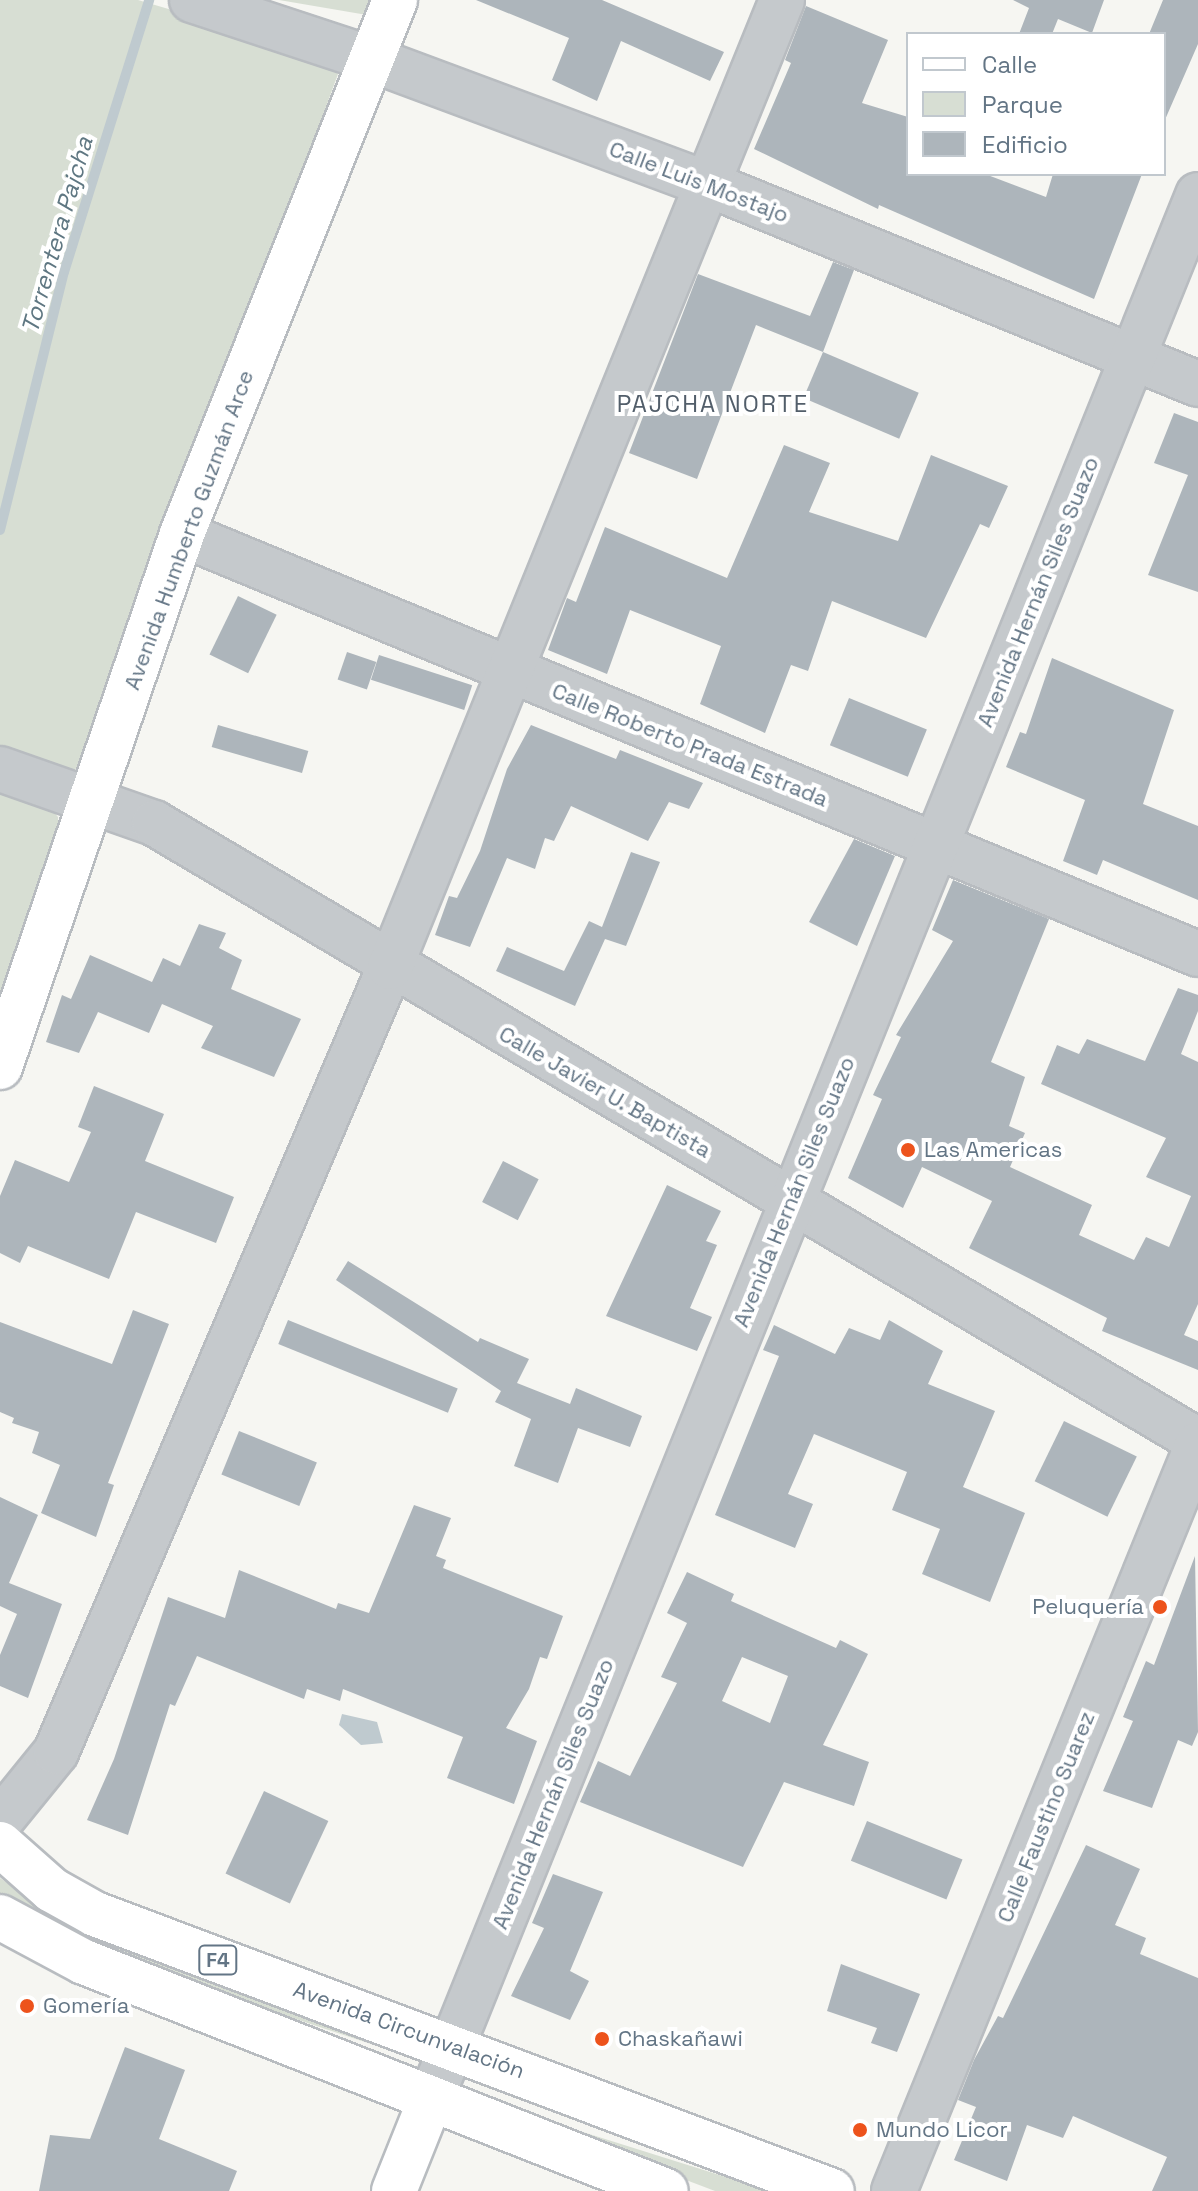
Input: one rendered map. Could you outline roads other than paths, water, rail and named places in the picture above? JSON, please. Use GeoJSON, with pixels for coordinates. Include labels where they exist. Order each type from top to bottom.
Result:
{"type":"FeatureCollection","features":[{"type":"Feature","properties":{"kind":"main road","name":"Avenida Humberto Guzmán Arce"},"geometry":{"type":"LineString","coordinates":[[0,1067],[182,534],[395,0]]}},
{"type":"Feature","properties":{"kind":"main road","name":"Avenida Circunvalación"},"geometry":{"type":"LineString","coordinates":[[0,1844],[52,1890],[95,1914],[832,2191]]}},
{"type":"Feature","properties":{"kind":"main road","name":"F4"},"geometry":{"type":"LineString","coordinates":[[1,1922],[84,1962],[430,2101],[666,2191]]}},
{"type":"Feature","properties":{"kind":"main road","name":"Avenida Hernán Siles Suazo"},"geometry":{"type":"LineString","coordinates":[[394,2191],[430,2101]]}},
{"type":"Feature","properties":{"kind":"street","name":"Calle Luis Mostajo"},"geometry":{"type":"LineString","coordinates":[[192,0],[371,59],[708,184],[1198,384]]}},
{"type":"Feature","properties":{"kind":"street"},"geometry":{"type":"LineString","coordinates":[[0,1821],[56,1752],[390,967],[782,0]]}},
{"type":"Feature","properties":{"kind":"street","name":"Avenida Hernán Siles Suazo"},"geometry":{"type":"LineString","coordinates":[[430,2101],[789,1200],[1198,195]]}},
{"type":"Feature","properties":{"kind":"street","name":"Calle Roberto Prada Estrada"},"geometry":{"type":"LineString","coordinates":[[182,534],[1198,954]]}},
{"type":"Feature","properties":{"kind":"street","name":"Calle Javier U. Baptista"},"geometry":{"type":"LineString","coordinates":[[0,769],[154,823],[390,967],[1198,1442]]}},
{"type":"Feature","properties":{"kind":"street","name":"Calle Faustino Suarez"},"geometry":{"type":"LineString","coordinates":[[894,2191],[1198,1442]]}},
{"type":"Feature","properties":{"kind":"waterway","name":"Torrentera Pajcha"},"geometry":{"type":"LineString","coordinates":[[0,530],[64,272],[149,0]]}},
{"type":"Feature","properties":{"kind":"place","name":"Las Americas"},"geometry":{"type":"Point","coordinates":[908,1150]}},
{"type":"Feature","properties":{"kind":"place","name":"Peluquería"},"geometry":{"type":"Point","coordinates":[1160,1607]}},
{"type":"Feature","properties":{"kind":"place","name":"Gomería"},"geometry":{"type":"Point","coordinates":[27,2006]}},
{"type":"Feature","properties":{"kind":"place","name":"Chaskañawi"},"geometry":{"type":"Point","coordinates":[602,2039]}},
{"type":"Feature","properties":{"kind":"place","name":"Mundo Licor"},"geometry":{"type":"Point","coordinates":[860,2130]}},
{"type":"Feature","properties":{"kind":"district","name":"PAJCHA NORTE"},"geometry":{"type":"Point","coordinates":[713,404]}}]}
